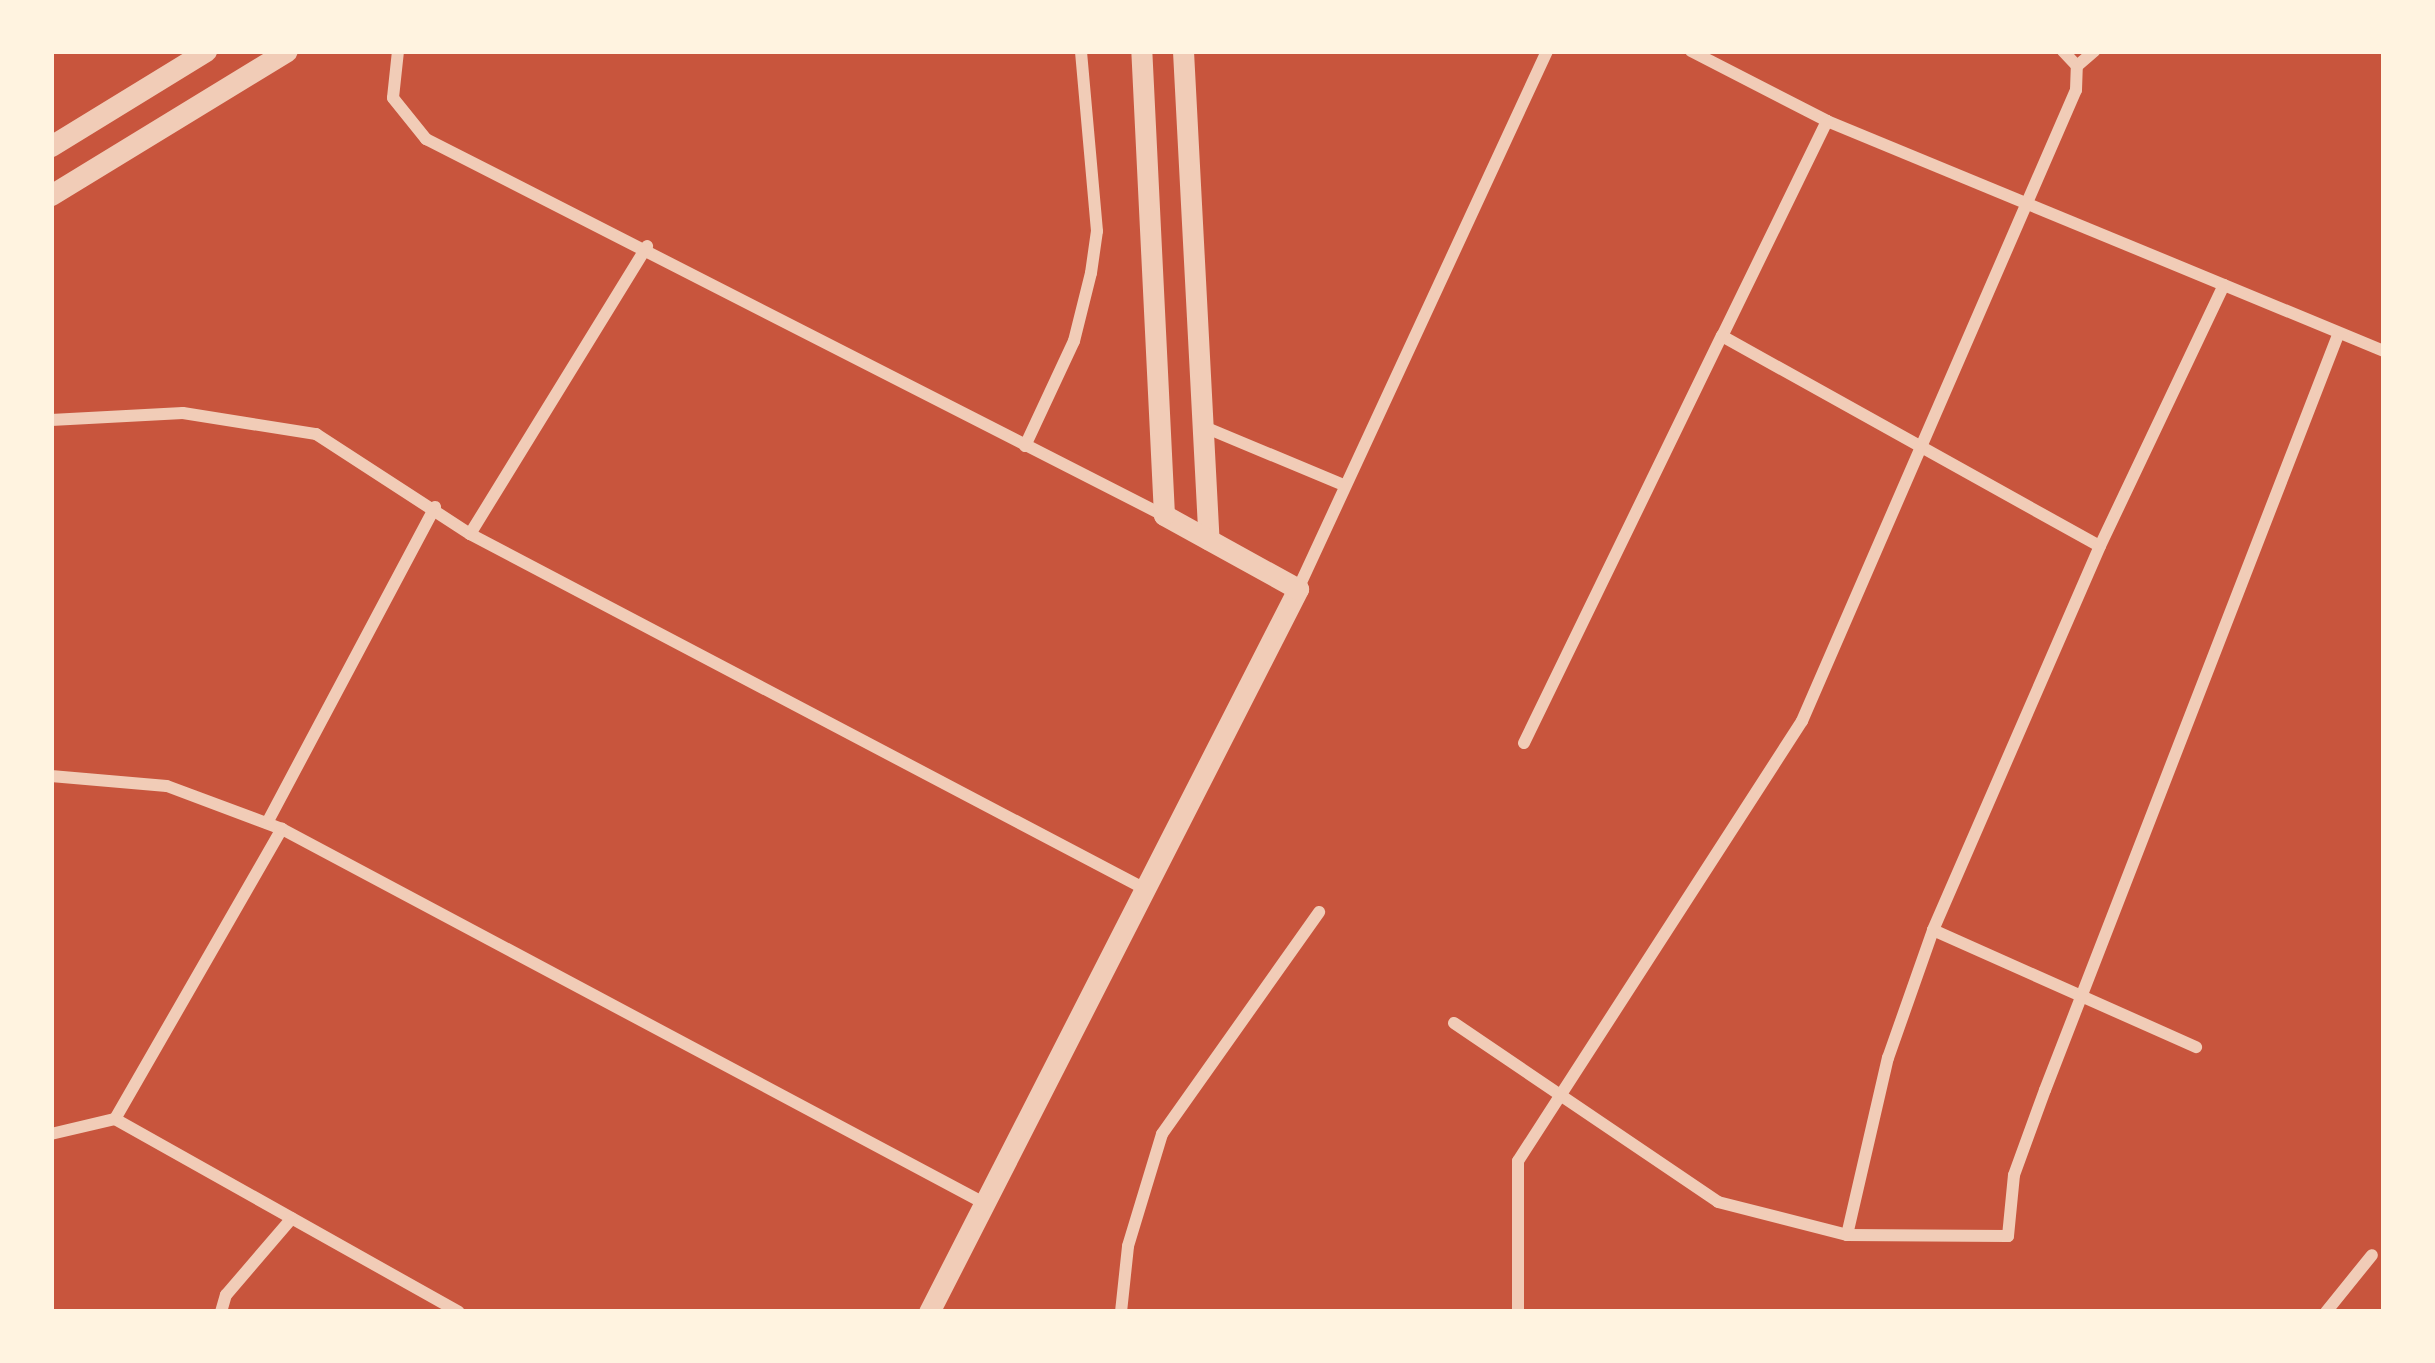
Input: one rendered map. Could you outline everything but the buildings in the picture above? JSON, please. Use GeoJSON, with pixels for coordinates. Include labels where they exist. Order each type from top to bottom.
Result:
{"type":"FeatureCollection","features":[{"type":"Feature","properties":{"kind":"street"},"geometry":{"type":"LineString","coordinates":[[51,146],[206,51]]}},
{"type":"Feature","properties":{"kind":"street"},"geometry":{"type":"LineString","coordinates":[[51,195],[287,51]]}},
{"type":"Feature","properties":{"kind":"street"},"geometry":{"type":"LineString","coordinates":[[398,51],[393,98],[408,127],[647,246],[1298,589]]}},
{"type":"Feature","properties":{"kind":"street"},"geometry":{"type":"LineString","coordinates":[[1025,446],[1074,341],[1097,231],[1081,51]]}},
{"type":"Feature","properties":{"kind":"street"},"geometry":{"type":"LineString","coordinates":[[1141,51],[1164,515]]}},
{"type":"Feature","properties":{"kind":"street"},"geometry":{"type":"LineString","coordinates":[[1184,51],[1209,539]]}},
{"type":"Feature","properties":{"kind":"street"},"geometry":{"type":"LineString","coordinates":[[928,1312],[1298,589],[1343,485],[1460,251],[1547,51]]}},
{"type":"Feature","properties":{"kind":"street"},"geometry":{"type":"LineString","coordinates":[[1691,51],[1827,121],[2384,351]]}},
{"type":"Feature","properties":{"kind":"street"},"geometry":{"type":"LineString","coordinates":[[1518,1312],[1518,1161],[1802,721],[1925,452],[2024,204],[2076,90],[2077,66],[2063,51]]}},
{"type":"Feature","properties":{"kind":"street"},"geometry":{"type":"LineString","coordinates":[[2077,66],[2094,51]]}},
{"type":"Feature","properties":{"kind":"street"},"geometry":{"type":"LineString","coordinates":[[1524,743],[1827,121]]}},
{"type":"Feature","properties":{"kind":"street"},"geometry":{"type":"LineString","coordinates":[[470,533],[647,246]]}},
{"type":"Feature","properties":{"kind":"street"},"geometry":{"type":"LineString","coordinates":[[1846,1234],[1888,1058],[1933,930],[2100,545],[2224,284]]}},
{"type":"Feature","properties":{"kind":"street"},"geometry":{"type":"LineString","coordinates":[[1454,1023],[1718,1202],[1846,1234],[2008,1236],[2014,1175],[2338,335]]}},
{"type":"Feature","properties":{"kind":"street"},"geometry":{"type":"LineString","coordinates":[[1722,336],[2100,545]]}},
{"type":"Feature","properties":{"kind":"street"},"geometry":{"type":"LineString","coordinates":[[51,420],[183,412],[316,434],[470,533],[1145,889]]}},
{"type":"Feature","properties":{"kind":"street"},"geometry":{"type":"LineString","coordinates":[[1202,426],[1343,485]]}},
{"type":"Feature","properties":{"kind":"street"},"geometry":{"type":"LineString","coordinates":[[267,823],[435,507]]}},
{"type":"Feature","properties":{"kind":"street"},"geometry":{"type":"LineString","coordinates":[[51,776],[167,786],[282,829],[984,1203]]}},
{"type":"Feature","properties":{"kind":"street"},"geometry":{"type":"LineString","coordinates":[[115,1119],[282,829]]}},
{"type":"Feature","properties":{"kind":"street"},"geometry":{"type":"LineString","coordinates":[[1121,1312],[1128,1246],[1162,1135],[1318,912]]}},
{"type":"Feature","properties":{"kind":"street"},"geometry":{"type":"LineString","coordinates":[[1933,930],[2196,1047]]}},
{"type":"Feature","properties":{"kind":"street"},"geometry":{"type":"LineString","coordinates":[[51,1134],[115,1119],[459,1312]]}},
{"type":"Feature","properties":{"kind":"street"},"geometry":{"type":"LineString","coordinates":[[221,1312],[226,1295],[292,1218]]}},
{"type":"Feature","properties":{"kind":"street"},"geometry":{"type":"LineString","coordinates":[[2326,1312],[2372,1255]]}}]}
